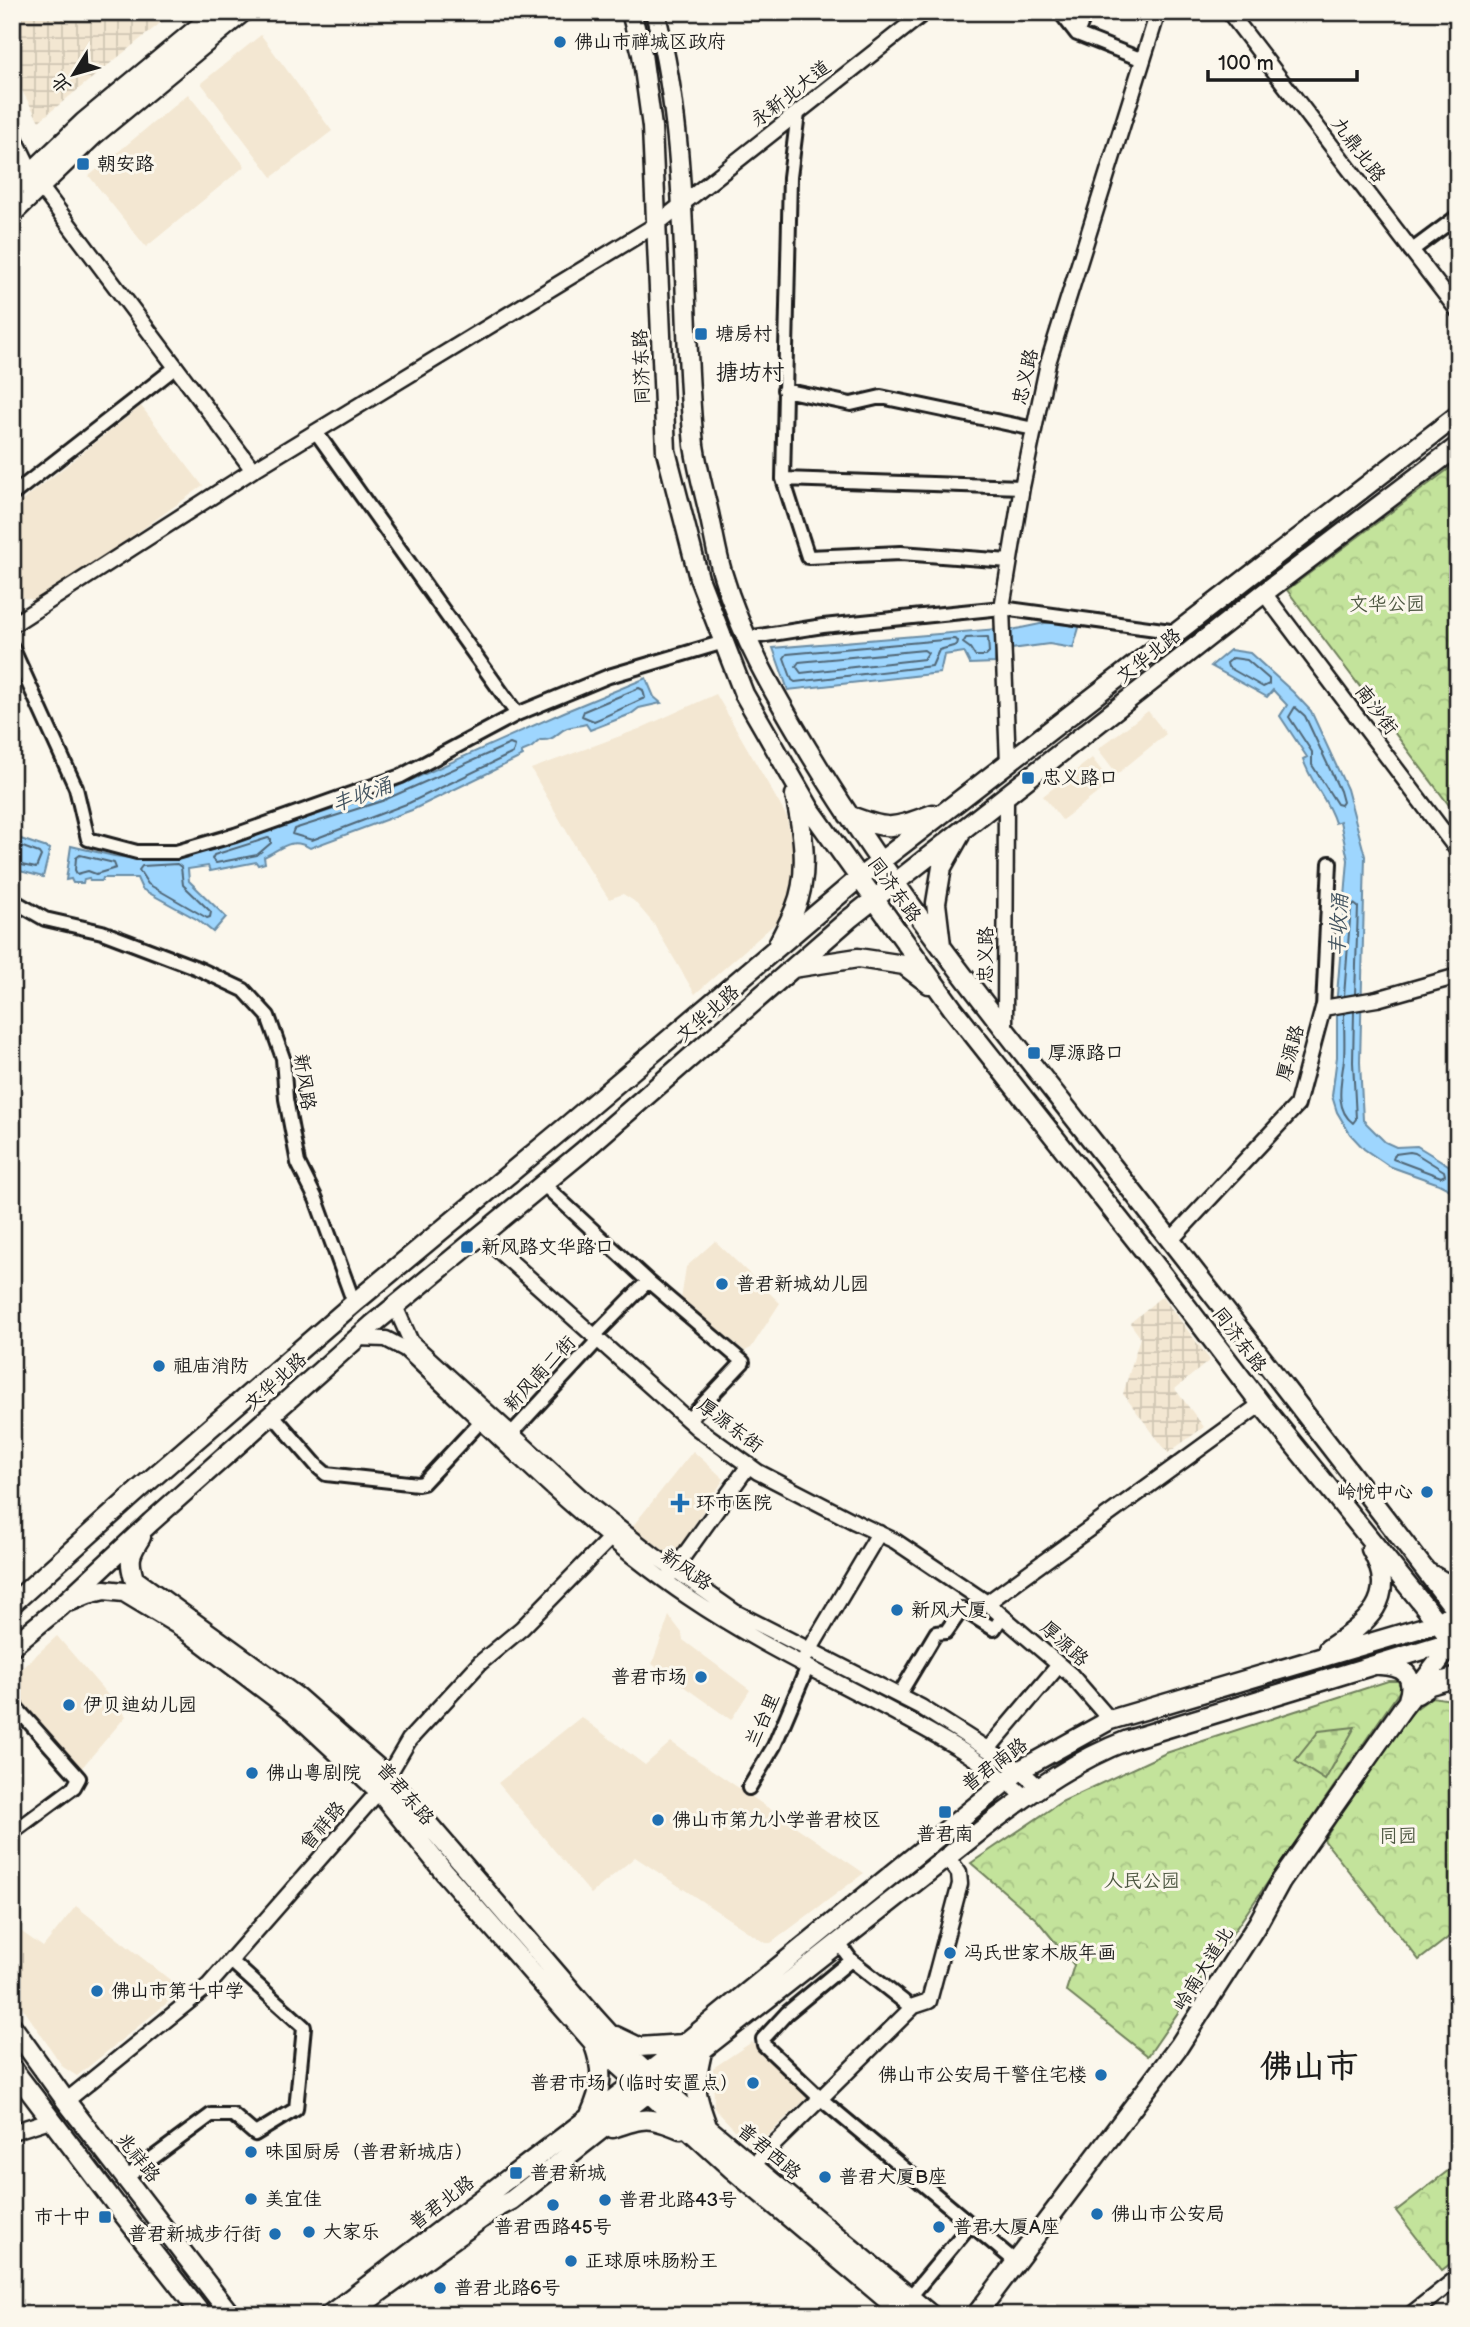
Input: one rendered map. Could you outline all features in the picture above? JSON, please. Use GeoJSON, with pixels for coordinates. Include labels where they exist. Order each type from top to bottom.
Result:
{"type":"FeatureCollection","features":[{"type":"Feature","properties":{"kind":"main road"},"geometry":{"type":"LineString","coordinates":[[12,214],[36,178],[84,122],[217,12]]}},
{"type":"Feature","properties":{"kind":"main road"},"geometry":{"type":"LineString","coordinates":[[12,191],[36,178],[94,135],[243,12]]}},
{"type":"Feature","properties":{"kind":"main road","name":"同济东路"},"geometry":{"type":"LineString","coordinates":[[631,12],[642,54],[652,127],[666,451],[699,578],[744,694],[810,810],[942,993],[1145,1251],[1261,1404],[1456,1642]]}},
{"type":"Feature","properties":{"kind":"main road","name":"同济东路"},"geometry":{"type":"LineString","coordinates":[[655,12],[664,46],[674,119],[695,450],[722,572],[765,678],[848,815],[942,948],[1457,1610]]}},
{"type":"Feature","properties":{"kind":"main road","name":"文华北路"},"geometry":{"type":"LineString","coordinates":[[12,1604],[354,1303],[859,878],[1458,415]]}},
{"type":"Feature","properties":{"kind":"main road","name":"文华北路"},"geometry":{"type":"LineString","coordinates":[[12,1646],[60,1606],[151,1521],[357,1338],[543,1184],[874,899],[1264,593],[1458,446]]}},
{"type":"Feature","properties":{"kind":"main road"},"geometry":{"type":"LineString","coordinates":[[775,949],[796,906],[803,873],[803,833],[792,778]]}},
{"type":"Feature","properties":{"kind":"main road"},"geometry":{"type":"LineString","coordinates":[[848,815],[879,827],[902,826],[949,808]]}},
{"type":"Feature","properties":{"kind":"main road"},"geometry":{"type":"LineString","coordinates":[[942,948],[936,903],[942,867],[965,827]]}},
{"type":"Feature","properties":{"kind":"main road"},"geometry":{"type":"LineString","coordinates":[[793,968],[858,958],[904,965],[942,993]]}},
{"type":"Feature","properties":{"kind":"main road"},"geometry":{"type":"LineString","coordinates":[[60,1606],[89,1594],[129,1586],[131,1553],[151,1521]]}},
{"type":"Feature","properties":{"kind":"main road"},"geometry":{"type":"LineString","coordinates":[[1313,1659],[1365,1621],[1377,1606],[1384,1584],[1376,1558],[1356,1522]]}},
{"type":"Feature","properties":{"kind":"main road"},"geometry":{"type":"LineString","coordinates":[[1425,1571],[1444,1582],[1458,1582]]}},
{"type":"Feature","properties":{"kind":"main road","name":"普君东路"},"geometry":{"type":"LineString","coordinates":[[129,1586],[293,1711],[383,1784],[445,1873],[648,2084]]}},
{"type":"Feature","properties":{"kind":"main road"},"geometry":{"type":"LineString","coordinates":[[1438,1623],[1457,1610]]}},
{"type":"Feature","properties":{"kind":"main road","name":"普君南路"},"geometry":{"type":"LineString","coordinates":[[648,2084],[684,2044],[1014,1775],[1110,1720],[1438,1623]]}},
{"type":"Feature","properties":{"kind":"main road"},"geometry":{"type":"LineString","coordinates":[[648,2084],[702,2052],[838,1942],[1032,1792],[1097,1751],[1374,1664],[1456,1642]]}},
{"type":"Feature","properties":{"kind":"main road","name":"岭南大道北"},"geometry":{"type":"LineString","coordinates":[[976,2315],[1179,2046],[1258,1923],[1281,1881],[1407,1703],[1456,1642]]}},
{"type":"Feature","properties":{"kind":"main road"},"geometry":{"type":"LineString","coordinates":[[1374,1664],[1394,1666],[1407,1674],[1411,1689],[1407,1703]]}},
{"type":"Feature","properties":{"kind":"main road"},"geometry":{"type":"LineString","coordinates":[[1407,1703],[1430,1685],[1458,1677]]}},
{"type":"Feature","properties":{"kind":"main road","name":"兆祥路"},"geometry":{"type":"LineString","coordinates":[[12,2026],[66,2101],[232,2315]]}},
{"type":"Feature","properties":{"kind":"main road"},"geometry":{"type":"LineString","coordinates":[[590,2116],[601,2080],[600,2037],[639,2047],[684,2044]]}},
{"type":"Feature","properties":{"kind":"main road"},"geometry":{"type":"LineString","coordinates":[[597,2134],[640,2119],[650,2119],[703,2133],[695,2088],[702,2052]]}},
{"type":"Feature","properties":{"kind":"main road"},"geometry":{"type":"LineString","coordinates":[[12,2068],[202,2315]]}},
{"type":"Feature","properties":{"kind":"main road","name":"普君北路"},"geometry":{"type":"LineString","coordinates":[[334,2314],[590,2116],[648,2084]]}},
{"type":"Feature","properties":{"kind":"main road","name":"普君北路"},"geometry":{"type":"LineString","coordinates":[[334,2314],[512,2200],[597,2134],[648,2084]]}},
{"type":"Feature","properties":{"kind":"main road","name":"普君西路"},"geometry":{"type":"LineString","coordinates":[[648,2084],[703,2133],[752,2166],[908,2306]]}},
{"type":"Feature","properties":{"kind":"main road","name":"普君西路"},"geometry":{"type":"LineString","coordinates":[[703,2133],[732,2169],[908,2306],[931,2315]]}},
{"type":"Feature","properties":{"kind":"main road"},"geometry":{"type":"LineString","coordinates":[[216,2293],[239,2315]]}},
{"type":"Feature","properties":{"kind":"street","name":"永新北大道"},"geometry":{"type":"LineString","coordinates":[[12,625],[253,470],[657,224],[925,12]]}},
{"type":"Feature","properties":{"kind":"street"},"geometry":{"type":"LineString","coordinates":[[1060,12],[1077,34],[1143,60]]}},
{"type":"Feature","properties":{"kind":"street"},"geometry":{"type":"LineString","coordinates":[[1077,34],[1086,12]]}},
{"type":"Feature","properties":{"kind":"street","name":"忠义路"},"geometry":{"type":"LineString","coordinates":[[1007,764],[1002,611],[1021,487],[1048,363],[1158,12]]}},
{"type":"Feature","properties":{"kind":"street","name":"九鼎北路"},"geometry":{"type":"LineString","coordinates":[[1229,12],[1458,311]]}},
{"type":"Feature","properties":{"kind":"street"},"geometry":{"type":"LineString","coordinates":[[798,113],[790,177],[783,478],[808,557],[901,553],[1009,561]]}},
{"type":"Feature","properties":{"kind":"street"},"geometry":{"type":"LineString","coordinates":[[12,132],[36,178],[253,470]]}},
{"type":"Feature","properties":{"kind":"street"},"geometry":{"type":"LineString","coordinates":[[1411,251],[1458,216]]}},
{"type":"Feature","properties":{"kind":"street"},"geometry":{"type":"LineString","coordinates":[[12,495],[176,367]]}},
{"type":"Feature","properties":{"kind":"street"},"geometry":{"type":"LineString","coordinates":[[784,390],[851,404],[881,397],[1034,429]]}},
{"type":"Feature","properties":{"kind":"street"},"geometry":{"type":"LineString","coordinates":[[316,432],[517,714]]}},
{"type":"Feature","properties":{"kind":"street"},"geometry":{"type":"LineString","coordinates":[[783,478],[1021,487]]}},
{"type":"Feature","properties":{"kind":"street","name":"南沙街"},"geometry":{"type":"LineString","coordinates":[[1264,593],[1458,850]]}},
{"type":"Feature","properties":{"kind":"street"},"geometry":{"type":"LineString","coordinates":[[747,638],[823,626],[1002,611],[1178,632]]}},
{"type":"Feature","properties":{"kind":"street"},"geometry":{"type":"LineString","coordinates":[[12,647],[76,788],[88,838],[137,852],[177,852],[235,835],[401,776],[517,714],[609,676],[724,643]]}},
{"type":"Feature","properties":{"kind":"street","name":"忠义路"},"geometry":{"type":"LineString","coordinates":[[1004,1030],[1006,795]]}},
{"type":"Feature","properties":{"kind":"street"},"geometry":{"type":"LineString","coordinates":[[1322,1008],[1330,863]]}},
{"type":"Feature","properties":{"kind":"street","name":"新风路"},"geometry":{"type":"LineString","coordinates":[[12,900],[45,919],[102,932],[197,968],[244,990],[268,1016],[283,1058],[286,1099],[298,1163],[316,1199],[354,1303]]}},
{"type":"Feature","properties":{"kind":"street","name":"厚源路"},"geometry":{"type":"LineString","coordinates":[[1171,1240],[1297,1105],[1322,1008],[1377,999],[1458,976]]}},
{"type":"Feature","properties":{"kind":"street"},"geometry":{"type":"LineString","coordinates":[[543,1184],[648,1281],[743,1362],[688,1420]]}},
{"type":"Feature","properties":{"kind":"street","name":"厚源东街"},"geometry":{"type":"LineString","coordinates":[[481,1235],[688,1420],[749,1465],[895,1541],[986,1603]]}},
{"type":"Feature","properties":{"kind":"street","name":"新风南二街"},"geometry":{"type":"LineString","coordinates":[[511,1434],[648,1281]]}},
{"type":"Feature","properties":{"kind":"street","name":"新风路"},"geometry":{"type":"LineString","coordinates":[[395,1306],[411,1342],[591,1506],[615,1533],[670,1575],[963,1750],[1014,1775]]}},
{"type":"Feature","properties":{"kind":"street","name":"新风路"},"geometry":{"type":"LineString","coordinates":[[357,1338],[386,1339],[405,1349],[593,1524],[615,1533]]}},
{"type":"Feature","properties":{"kind":"street"},"geometry":{"type":"LineString","coordinates":[[986,1603],[1261,1404]]}},
{"type":"Feature","properties":{"kind":"street"},"geometry":{"type":"LineString","coordinates":[[272,1414],[326,1474],[418,1484],[423,1483],[481,1421]]}},
{"type":"Feature","properties":{"kind":"street"},"geometry":{"type":"LineString","coordinates":[[670,1575],[749,1465]]}},
{"type":"Feature","properties":{"kind":"street","name":"曾祥路"},"geometry":{"type":"LineString","coordinates":[[66,2101],[208,1986],[383,1784],[409,1741],[480,1663],[522,1628],[615,1533]]}},
{"type":"Feature","properties":{"kind":"street"},"geometry":{"type":"LineString","coordinates":[[807,1659],[878,1533]]}},
{"type":"Feature","properties":{"kind":"street","name":"厚源路"},"geometry":{"type":"LineString","coordinates":[[986,1603],[1071,1675],[1110,1720]]}},
{"type":"Feature","properties":{"kind":"street"},"geometry":{"type":"LineString","coordinates":[[899,1695],[936,1633],[946,1632],[962,1609],[994,1629],[1002,1616]]}},
{"type":"Feature","properties":{"kind":"street","name":"新风路"},"geometry":{"type":"LineString","coordinates":[[807,1659],[899,1695],[921,1707],[988,1749],[1032,1792]]}},
{"type":"Feature","properties":{"kind":"street","name":"兰台里"},"geometry":{"type":"LineString","coordinates":[[749,1788],[774,1746],[807,1659]]}},
{"type":"Feature","properties":{"kind":"street"},"geometry":{"type":"LineString","coordinates":[[988,1749],[1059,1665]]}},
{"type":"Feature","properties":{"kind":"street"},"geometry":{"type":"LineString","coordinates":[[12,1703],[79,1779],[74,1787],[12,1833]]}},
{"type":"Feature","properties":{"kind":"street"},"geometry":{"type":"LineString","coordinates":[[752,2166],[912,2008],[929,2001],[960,1884],[959,1873],[947,1857]]}},
{"type":"Feature","properties":{"kind":"street"},"geometry":{"type":"LineString","coordinates":[[838,1942],[851,1960],[912,2008]]}},
{"type":"Feature","properties":{"kind":"street"},"geometry":{"type":"LineString","coordinates":[[851,1960],[787,2013],[763,2039],[764,2045],[821,2099],[1016,2262]]}},
{"type":"Feature","properties":{"kind":"street"},"geometry":{"type":"LineString","coordinates":[[127,2177],[211,2115],[233,2115],[255,2134],[296,2109],[304,2027],[231,1961]]}},
{"type":"Feature","properties":{"kind":"street"},"geometry":{"type":"LineString","coordinates":[[12,2132],[50,2120]]}},
{"type":"Feature","properties":{"kind":"street"},"geometry":{"type":"LineString","coordinates":[[908,2306],[970,2225]]}},
{"type":"Feature","properties":{"kind":"street"},"geometry":{"type":"LineString","coordinates":[[1410,2315],[1458,2277]]}},
{"type":"Feature","properties":{"kind":"shaded area"},"geometry":{"type":"Polygon","coordinates":[[[12,12],[174,12],[39,121],[12,73],[12,12]]]}},
{"type":"Feature","properties":{"kind":"shaded area"},"geometry":{"type":"Polygon","coordinates":[[[261,35],[332,131],[272,177],[201,83],[261,35]]]}},
{"type":"Feature","properties":{"kind":"shaded area"},"geometry":{"type":"Polygon","coordinates":[[[188,94],[245,166],[146,247],[89,176],[188,94]]]}},
{"type":"Feature","properties":{"kind":"shaded area"},"geometry":{"type":"Polygon","coordinates":[[[141,406],[203,486],[41,601],[12,594],[12,509],[141,406]]]}},
{"type":"Feature","properties":{"kind":"shaded area"},"geometry":{"type":"Polygon","coordinates":[[[716,694],[787,817],[794,857],[794,889],[778,921],[695,994],[653,923],[634,901],[623,894],[609,899],[583,860],[531,769],[639,729],[716,694]]]}},
{"type":"Feature","properties":{"kind":"shaded area"},"geometry":{"type":"Polygon","coordinates":[[[1148,711],[1166,734],[1117,774],[1098,749],[1148,711]]]}},
{"type":"Feature","properties":{"kind":"shaded area"},"geometry":{"type":"Polygon","coordinates":[[[1092,758],[1111,783],[1062,820],[1043,796],[1092,758]]]}},
{"type":"Feature","properties":{"kind":"shaded area","name":"普君新城幼儿园"},"geometry":{"type":"Polygon","coordinates":[[[715,1241],[780,1303],[751,1348],[745,1351],[681,1300],[686,1267],[715,1241]]]}},
{"type":"Feature","properties":{"kind":"shaded area"},"geometry":{"type":"Polygon","coordinates":[[[1162,1296],[1210,1360],[1175,1389],[1204,1427],[1168,1453],[1123,1394],[1140,1337],[1130,1323],[1162,1296]]]}},
{"type":"Feature","properties":{"kind":"shaded area","name":"环市医院"},"geometry":{"type":"Polygon","coordinates":[[[693,1451],[724,1479],[673,1557],[632,1527],[693,1451]]]}},
{"type":"Feature","properties":{"kind":"shaded area","name":"普君市场"},"geometry":{"type":"Polygon","coordinates":[[[669,1616],[682,1633],[683,1640],[750,1690],[731,1720],[652,1664],[669,1616]]]}},
{"type":"Feature","properties":{"kind":"shaded area","name":"伊贝迪幼儿园"},"geometry":{"type":"Polygon","coordinates":[[[57,1636],[126,1716],[79,1771],[12,1694],[12,1677],[57,1636]]]}},
{"type":"Feature","properties":{"kind":"shaded area","name":"佛山市第九小学普君校区"},"geometry":{"type":"Polygon","coordinates":[[[581,1717],[645,1765],[671,1742],[864,1873],[771,1943],[765,1943],[635,1857],[591,1894],[498,1783],[581,1717]]]}},
{"type":"Feature","properties":{"kind":"shaded area","name":"佛山市第十中学"},"geometry":{"type":"Polygon","coordinates":[[[76,1906],[183,1990],[77,2076],[63,2067],[12,1992],[12,1925],[43,1947],[76,1906]]]}},
{"type":"Feature","properties":{"kind":"shaded area","name":"普君市场（临时安置点）"},"geometry":{"type":"Polygon","coordinates":[[[752,2042],[807,2098],[753,2149],[714,2108],[713,2068],[752,2042]]]}},
{"type":"Feature","properties":{"kind":"green space","name":"文华公园"},"geometry":{"type":"Polygon","coordinates":[[[1458,462],[1458,817],[1287,590],[1458,462]]]}},
{"type":"Feature","properties":{"kind":"green space","name":"人民公园"},"geometry":{"type":"Polygon","coordinates":[[[1388,1681],[1398,1681],[1401,1689],[1148,2056],[1066,1991],[1074,1965],[1037,1920],[971,1863],[1061,1802],[1166,1753],[1388,1681]]]}},
{"type":"Feature","properties":{"kind":"green space","name":"同园"},"geometry":{"type":"Polygon","coordinates":[[[1432,1697],[1458,1701],[1458,1930],[1419,1960],[1324,1840],[1402,1719],[1432,1697]]]}},
{"type":"Feature","properties":{"kind":"green space"},"geometry":{"type":"Polygon","coordinates":[[[1355,1727],[1325,1780],[1295,1761],[1319,1731],[1355,1727]]]}},
{"type":"Feature","properties":{"kind":"green space"},"geometry":{"type":"Polygon","coordinates":[[[1458,2163],[1458,2258],[1442,2270],[1396,2211],[1458,2163]]]}},
{"type":"Feature","properties":{"kind":"water"},"geometry":{"type":"Polygon","coordinates":[[[1081,621],[1073,648],[1049,644],[1011,649],[1011,630],[1045,623],[1081,621]]]}},
{"type":"Feature","properties":{"kind":"water"},"geometry":{"type":"Polygon","coordinates":[[[997,629],[995,663],[970,664],[964,652],[944,655],[940,673],[788,690],[773,648],[997,629]]]}},
{"type":"Feature","properties":{"kind":"water"},"geometry":{"type":"Polygon","coordinates":[[[1230,650],[1250,653],[1311,711],[1347,789],[1365,856],[1360,1062],[1363,1120],[1385,1142],[1396,1147],[1417,1146],[1458,1171],[1458,1194],[1439,1184],[1389,1166],[1364,1149],[1350,1134],[1337,1112],[1332,1096],[1337,1057],[1337,995],[1348,860],[1340,821],[1335,823],[1306,767],[1303,759],[1307,757],[1280,716],[1287,705],[1273,690],[1267,697],[1211,666],[1230,650]]]}},
{"type":"Feature","properties":{"kind":"water"},"geometry":{"type":"Polygon","coordinates":[[[646,678],[654,697],[661,703],[639,708],[631,714],[590,730],[586,724],[567,728],[553,738],[540,740],[521,752],[523,756],[412,810],[310,848],[297,843],[286,845],[264,857],[265,863],[258,865],[256,862],[210,871],[208,866],[188,869],[189,881],[226,917],[213,932],[198,920],[142,889],[137,878],[103,878],[102,881],[90,881],[89,878],[84,879],[83,883],[66,880],[71,846],[138,859],[169,858],[202,852],[380,794],[646,678]]]}},
{"type":"Feature","properties":{"kind":"water"},"geometry":{"type":"Polygon","coordinates":[[[12,836],[50,849],[43,877],[12,869],[12,836]]]}},
{"type":"Feature","properties":{"kind":"place","name":"佛山市禅城区政府"},"geometry":{"type":"Point","coordinates":[560,42]}},
{"type":"Feature","properties":{"kind":"place","name":"朝安路"},"geometry":{"type":"Point","coordinates":[83,164]}},
{"type":"Feature","properties":{"kind":"place","name":"塘房村"},"geometry":{"type":"Point","coordinates":[701,334]}},
{"type":"Feature","properties":{"kind":"place","name":"忠义路口"},"geometry":{"type":"Point","coordinates":[1028,778]}},
{"type":"Feature","properties":{"kind":"place","name":"厚源路口"},"geometry":{"type":"Point","coordinates":[1034,1053]}},
{"type":"Feature","properties":{"kind":"place","name":"新风路文华路口"},"geometry":{"type":"Point","coordinates":[467,1247]}},
{"type":"Feature","properties":{"kind":"place","name":"普君新城幼儿园"},"geometry":{"type":"Point","coordinates":[722,1284]}},
{"type":"Feature","properties":{"kind":"place","name":"祖庙消防"},"geometry":{"type":"Point","coordinates":[159,1366]}},
{"type":"Feature","properties":{"kind":"place","name":"岭悦中心"},"geometry":{"type":"Point","coordinates":[1427,1492]}},
{"type":"Feature","properties":{"kind":"place","name":"环市医院"},"geometry":{"type":"Point","coordinates":[680,1503]}},
{"type":"Feature","properties":{"kind":"place","name":"新风大厦"},"geometry":{"type":"Point","coordinates":[897,1610]}},
{"type":"Feature","properties":{"kind":"place","name":"普君市场"},"geometry":{"type":"Point","coordinates":[701,1677]}},
{"type":"Feature","properties":{"kind":"place","name":"伊贝迪幼儿园"},"geometry":{"type":"Point","coordinates":[69,1705]}},
{"type":"Feature","properties":{"kind":"place","name":"佛山粤剧院"},"geometry":{"type":"Point","coordinates":[252,1773]}},
{"type":"Feature","properties":{"kind":"place","name":"普君南"},"geometry":{"type":"Point","coordinates":[945,1812]}},
{"type":"Feature","properties":{"kind":"place","name":"佛山市第九小学普君校区"},"geometry":{"type":"Point","coordinates":[658,1820]}},
{"type":"Feature","properties":{"kind":"place","name":"冯氏世家木版年画"},"geometry":{"type":"Point","coordinates":[950,1953]}},
{"type":"Feature","properties":{"kind":"place","name":"佛山市第十中学"},"geometry":{"type":"Point","coordinates":[97,1991]}},
{"type":"Feature","properties":{"kind":"place","name":"佛山市公安局干警住宅楼"},"geometry":{"type":"Point","coordinates":[1101,2075]}},
{"type":"Feature","properties":{"kind":"place","name":"普君市场（临时安置点）"},"geometry":{"type":"Point","coordinates":[753,2083]}},
{"type":"Feature","properties":{"kind":"place","name":"味国厨房（普君新城店）"},"geometry":{"type":"Point","coordinates":[251,2152]}},
{"type":"Feature","properties":{"kind":"place","name":"普君新城"},"geometry":{"type":"Point","coordinates":[516,2173]}},
{"type":"Feature","properties":{"kind":"place","name":"普君大厦B座"},"geometry":{"type":"Point","coordinates":[825,2177]}},
{"type":"Feature","properties":{"kind":"place","name":"美宜佳"},"geometry":{"type":"Point","coordinates":[251,2199]}},
{"type":"Feature","properties":{"kind":"place","name":"普君北路43号"},"geometry":{"type":"Point","coordinates":[605,2200]}},
{"type":"Feature","properties":{"kind":"place","name":"普君西路45号"},"geometry":{"type":"Point","coordinates":[553,2205]}},
{"type":"Feature","properties":{"kind":"place","name":"佛山市公安局"},"geometry":{"type":"Point","coordinates":[1097,2214]}},
{"type":"Feature","properties":{"kind":"place","name":"市十中"},"geometry":{"type":"Point","coordinates":[105,2217]}},
{"type":"Feature","properties":{"kind":"place","name":"普君大厦A座"},"geometry":{"type":"Point","coordinates":[939,2227]}},
{"type":"Feature","properties":{"kind":"place","name":"大家乐"},"geometry":{"type":"Point","coordinates":[309,2232]}},
{"type":"Feature","properties":{"kind":"place","name":"普君新城步行街"},"geometry":{"type":"Point","coordinates":[275,2234]}},
{"type":"Feature","properties":{"kind":"place","name":"正球原味肠粉王"},"geometry":{"type":"Point","coordinates":[571,2261]}},
{"type":"Feature","properties":{"kind":"place","name":"普君北路6号"},"geometry":{"type":"Point","coordinates":[440,2288]}},
{"type":"Feature","properties":{"kind":"district","name":"搪坊村"},"geometry":{"type":"Point","coordinates":[750,373]}},
{"type":"Feature","properties":{"kind":"district","name":"佛山市"},"geometry":{"type":"Point","coordinates":[1309,2067]}},
{"type":"Feature","properties":{"kind":"water label","name":"丰收涌"},"geometry":{"type":"Point","coordinates":[362,795]}},
{"type":"Feature","properties":{"kind":"water label","name":"丰收涌"},"geometry":{"type":"Point","coordinates":[1339,925]}}]}
